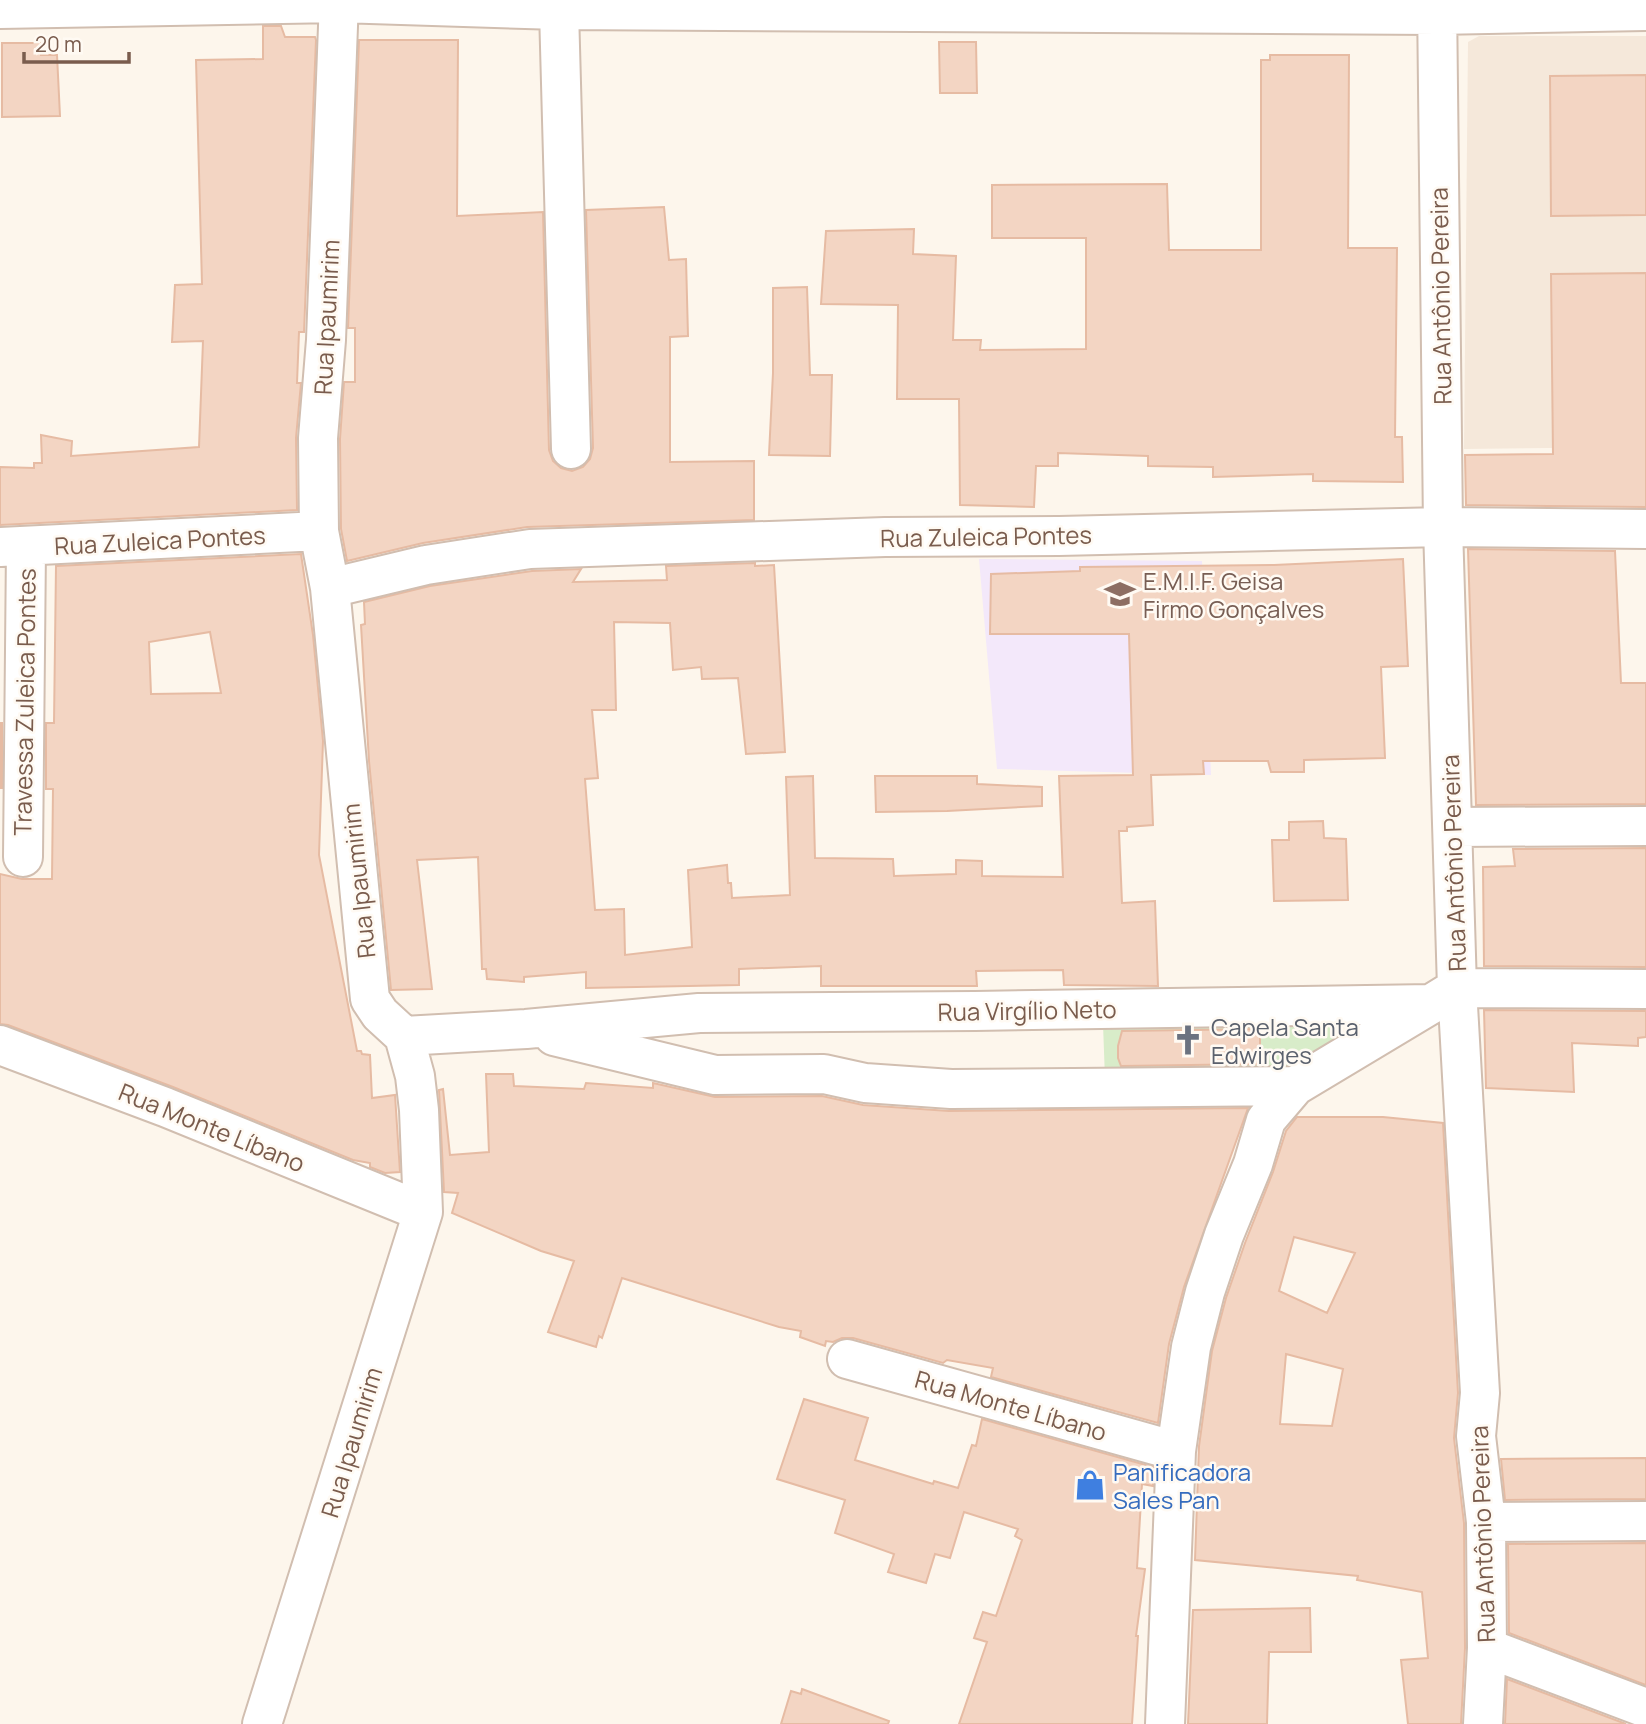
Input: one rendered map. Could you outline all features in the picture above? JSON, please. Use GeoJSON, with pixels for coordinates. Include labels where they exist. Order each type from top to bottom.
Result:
{"type":"FeatureCollection","features":[{"type":"Feature","properties":{"kind":"street"},"geometry":{"type":"LineString","coordinates":[[0,9],[339,1],[559,10],[1437,7],[1646,11]]}},
{"type":"Feature","properties":{"kind":"street","name":"Rua Ipaumirim"},"geometry":{"type":"LineString","coordinates":[[262,1724],[423,1212],[415,1076],[404,1036],[380,1014],[370,999],[330,589],[319,531],[318,438],[327,340],[339,1]]}},
{"type":"Feature","properties":{"kind":"street","name":"Rua Antônio Pereira"},"geometry":{"type":"LineString","coordinates":[[1437,7],[1443,527],[1453,827],[1444,996],[1480,1393],[1476,1436],[1486,1522],[1487,1648],[1483,1724]]}},
{"type":"Feature","properties":{"kind":"street"},"geometry":{"type":"LineString","coordinates":[[559,10],[571,449]]}},
{"type":"Feature","properties":{"kind":"street","name":"Rua Zuleica Pontes"},"geometry":{"type":"LineString","coordinates":[[330,589],[426,565],[530,549],[885,537],[1059,536],[1443,527],[1646,529]]}},
{"type":"Feature","properties":{"kind":"street","name":"Rua Zuleica Pontes"},"geometry":{"type":"LineString","coordinates":[[13,547],[319,531]]}},
{"type":"Feature","properties":{"kind":"street","name":"Travessa Zuleica Pontes"},"geometry":{"type":"LineString","coordinates":[[13,547],[23,857]]}},
{"type":"Feature","properties":{"kind":"street"},"geometry":{"type":"LineString","coordinates":[[1453,827],[1646,826]]}},
{"type":"Feature","properties":{"kind":"street","name":"Rua Virgílio Neto"},"geometry":{"type":"LineString","coordinates":[[404,1036],[526,1029],[699,1013],[975,1011],[1646,989]]}},
{"type":"Feature","properties":{"kind":"street"},"geometry":{"type":"LineString","coordinates":[[1165,1724],[1176,1451],[1191,1347],[1205,1292],[1224,1235],[1253,1164],[1266,1120],[1295,1086],[1444,996]]}},
{"type":"Feature","properties":{"kind":"street"},"geometry":{"type":"LineString","coordinates":[[526,1029],[715,1075],[824,1074],[865,1083],[951,1089],[1295,1086]]}},
{"type":"Feature","properties":{"kind":"street","name":"Rua Monte Líbano"},"geometry":{"type":"LineString","coordinates":[[0,1045],[165,1107],[423,1212]]}},
{"type":"Feature","properties":{"kind":"street","name":"Rua Monte Líbano"},"geometry":{"type":"LineString","coordinates":[[847,1359],[1176,1451]]}},
{"type":"Feature","properties":{"kind":"street"},"geometry":{"type":"LineString","coordinates":[[1486,1522],[1646,1521]]}},
{"type":"Feature","properties":{"kind":"street"},"geometry":{"type":"LineString","coordinates":[[1487,1648],[1646,1708]]}},
{"type":"Feature","properties":{"kind":"shaded area"},"geometry":{"type":"Polygon","coordinates":[[[1479,36],[1646,36],[1646,447],[1464,449],[1468,42],[1479,36]]]}},
{"type":"Feature","properties":{"kind":"shaded area"},"geometry":{"type":"Polygon","coordinates":[[[979,559],[1202,561],[1211,775],[997,769],[979,559]]]}},
{"type":"Feature","properties":{"kind":"green space"},"geometry":{"type":"Polygon","coordinates":[[[1332,1021],[1340,1037],[1289,1081],[1105,1079],[1103,1024],[1332,1021]]]}},
{"type":"Feature","properties":{"kind":"building"},"geometry":{"type":"Polygon","coordinates":[[[263,26],[281,26],[285,37],[315,37],[316,40],[304,332],[299,332],[297,383],[301,383],[296,438],[297,510],[0,525],[0,467],[34,468],[34,463],[42,463],[41,435],[72,441],[71,456],[199,447],[203,341],[172,342],[175,285],[202,284],[196,60],[263,59],[263,26]]]}},
{"type":"Feature","properties":{"kind":"building"},"geometry":{"type":"Polygon","coordinates":[[[359,40],[458,40],[457,216],[543,212],[549,450],[553,461],[561,468],[572,471],[583,467],[590,459],[593,448],[586,210],[664,207],[669,260],[686,259],[688,336],[670,337],[670,462],[754,461],[754,520],[527,527],[423,543],[347,561],[341,529],[340,439],[344,382],[355,382],[355,328],[348,328],[359,40]]]}},
{"type":"Feature","properties":{"kind":"building"},"geometry":{"type":"Polygon","coordinates":[[[939,42],[976,42],[977,93],[940,93],[939,42]]]}},
{"type":"Feature","properties":{"kind":"building"},"geometry":{"type":"Polygon","coordinates":[[[2,43],[40,43],[41,55],[57,55],[60,116],[2,117],[2,43]]]}},
{"type":"Feature","properties":{"kind":"building"},"geometry":{"type":"Polygon","coordinates":[[[1270,55],[1349,55],[1348,248],[1397,248],[1395,437],[1402,437],[1403,482],[1313,481],[1313,474],[1213,477],[1213,467],[1148,466],[1148,456],[1058,453],[1058,466],[1036,466],[1034,507],[960,505],[959,399],[897,399],[898,305],[821,304],[826,231],[914,229],[913,254],[956,256],[953,340],[981,340],[980,350],[1086,349],[1086,238],[992,238],[992,185],[1167,184],[1169,250],[1261,250],[1261,60],[1270,60],[1270,55]]]}},
{"type":"Feature","properties":{"kind":"building"},"geometry":{"type":"Polygon","coordinates":[[[1646,75],[1646,215],[1551,216],[1550,76],[1646,75]]]}},
{"type":"Feature","properties":{"kind":"building"},"geometry":{"type":"Polygon","coordinates":[[[1646,273],[1646,507],[1466,505],[1465,455],[1553,454],[1551,274],[1646,273]]]}},
{"type":"Feature","properties":{"kind":"building"},"geometry":{"type":"Polygon","coordinates":[[[807,287],[810,375],[832,375],[830,456],[769,455],[773,288],[807,287]]]}},
{"type":"Feature","properties":{"kind":"building"},"geometry":{"type":"Polygon","coordinates":[[[1468,549],[1615,551],[1621,683],[1646,683],[1646,804],[1476,805],[1468,549]]]}},
{"type":"Feature","properties":{"kind":"building"},"geometry":{"type":"Polygon","coordinates":[[[301,554],[313,635],[323,741],[319,855],[357,1051],[370,1055],[372,1098],[395,1095],[400,1172],[385,1173],[370,1167],[370,1163],[353,1160],[173,1087],[0,1024],[0,874],[22,879],[52,879],[53,789],[46,789],[46,723],[54,723],[56,566],[301,554]],[[210,632],[149,642],[151,694],[221,693],[210,632]]]}},
{"type":"Feature","properties":{"kind":"building"},"geometry":{"type":"Polygon","coordinates":[[[1403,559],[1408,666],[1381,667],[1385,758],[1304,760],[1304,772],[1271,772],[1268,761],[1203,761],[1204,774],[1151,775],[1153,825],[1127,827],[1127,831],[1119,831],[1122,903],[1155,901],[1158,986],[1064,985],[1063,970],[976,971],[977,986],[821,986],[821,966],[739,969],[739,985],[586,988],[586,972],[524,977],[524,982],[487,979],[486,969],[482,969],[478,857],[417,860],[432,989],[391,990],[369,761],[361,625],[365,624],[364,602],[430,586],[532,571],[581,569],[573,582],[667,580],[666,566],[755,563],[755,566],[774,565],[785,752],[746,754],[738,678],[702,679],[701,667],[673,670],[670,623],[614,622],[616,710],[592,710],[598,778],[585,779],[595,910],[624,909],[625,955],[692,947],[688,870],[727,865],[732,898],[790,895],[786,777],[813,776],[815,858],[893,859],[894,876],[956,874],[956,860],[982,861],[982,876],[1063,877],[1059,776],[1133,775],[1129,634],[990,634],[991,574],[1080,571],[1080,567],[1274,565],[1403,559]]]}},
{"type":"Feature","properties":{"kind":"building"},"geometry":{"type":"Polygon","coordinates":[[[2,723],[2,788],[0,788],[2,723]]]}},
{"type":"Feature","properties":{"kind":"building"},"geometry":{"type":"Polygon","coordinates":[[[875,776],[977,776],[977,784],[1042,787],[1042,806],[876,812],[875,776]]]}},
{"type":"Feature","properties":{"kind":"building"},"geometry":{"type":"Polygon","coordinates":[[[1323,821],[1324,838],[1346,839],[1348,900],[1274,901],[1272,840],[1289,840],[1289,822],[1323,821]]]}},
{"type":"Feature","properties":{"kind":"building"},"geometry":{"type":"Polygon","coordinates":[[[1646,848],[1646,967],[1484,966],[1483,867],[1515,866],[1513,849],[1646,848]]]}},
{"type":"Feature","properties":{"kind":"building"},"geometry":{"type":"Polygon","coordinates":[[[1484,1010],[1646,1011],[1646,1037],[1638,1038],[1638,1046],[1572,1043],[1574,1092],[1486,1088],[1484,1010]]]}},
{"type":"Feature","properties":{"kind":"building"},"geometry":{"type":"Polygon","coordinates":[[[1260,1029],[1260,1064],[1121,1066],[1118,1058],[1122,1031],[1260,1029]]]}},
{"type":"Feature","properties":{"kind":"building"},"geometry":{"type":"Polygon","coordinates":[[[486,1074],[513,1074],[514,1086],[584,1089],[586,1083],[653,1088],[653,1083],[715,1097],[822,1096],[863,1105],[949,1111],[1248,1108],[1184,1287],[1169,1344],[1158,1423],[991,1377],[993,1368],[947,1360],[943,1363],[853,1338],[826,1341],[825,1346],[800,1337],[801,1331],[779,1327],[622,1278],[602,1338],[599,1336],[596,1347],[548,1332],[574,1261],[541,1251],[452,1213],[458,1193],[444,1192],[439,1090],[443,1089],[450,1155],[489,1152],[486,1074]]]}},
{"type":"Feature","properties":{"kind":"building"},"geometry":{"type":"Polygon","coordinates":[[[1297,1117],[1383,1117],[1443,1123],[1458,1393],[1454,1438],[1464,1523],[1465,1648],[1461,1724],[1408,1724],[1401,1660],[1428,1658],[1422,1592],[1357,1580],[1358,1576],[1195,1560],[1199,1446],[1212,1351],[1226,1298],[1286,1131],[1297,1117]],[[1294,1237],[1279,1291],[1327,1313],[1355,1253],[1294,1237]],[[1286,1354],[1280,1424],[1332,1426],[1343,1369],[1286,1354]]]}},
{"type":"Feature","properties":{"kind":"building"},"geometry":{"type":"Polygon","coordinates":[[[804,1399],[868,1418],[855,1460],[933,1484],[934,1481],[958,1488],[972,1445],[976,1446],[982,1419],[1153,1467],[1153,1486],[1142,1484],[1137,1568],[1145,1569],[1136,1636],[1132,1724],[959,1724],[987,1642],[974,1638],[983,1612],[996,1616],[1022,1540],[1015,1536],[1018,1529],[964,1512],[950,1558],[935,1554],[926,1583],[888,1572],[894,1554],[835,1533],[845,1500],[777,1479],[804,1399]]]}},
{"type":"Feature","properties":{"kind":"building"},"geometry":{"type":"Polygon","coordinates":[[[1646,1458],[1646,1499],[1505,1500],[1501,1459],[1646,1458]]]}},
{"type":"Feature","properties":{"kind":"building"},"geometry":{"type":"Polygon","coordinates":[[[1646,1543],[1646,1685],[1509,1633],[1508,1544],[1646,1543]]]}},
{"type":"Feature","properties":{"kind":"building"},"geometry":{"type":"Polygon","coordinates":[[[1310,1608],[1311,1652],[1269,1652],[1267,1724],[1188,1724],[1193,1610],[1310,1608]]]}},
{"type":"Feature","properties":{"kind":"building"},"geometry":{"type":"Polygon","coordinates":[[[1507,1679],[1626,1724],[1505,1724],[1507,1679]]]}},
{"type":"Feature","properties":{"kind":"building"},"geometry":{"type":"Polygon","coordinates":[[[802,1689],[889,1721],[888,1724],[781,1724],[791,1691],[801,1694],[802,1689]]]}},
{"type":"Feature","properties":{"kind":"place","name":"E.M.I.F. Geisa Firmo Gonçalves"},"geometry":{"type":"Point","coordinates":[1120,594]}},
{"type":"Feature","properties":{"kind":"place","name":"Capela Santa Edwirges"},"geometry":{"type":"Point","coordinates":[1188,1040]}},
{"type":"Feature","properties":{"kind":"place","name":"Panificadora Sales Pan"},"geometry":{"type":"Point","coordinates":[1090,1485]}}]}
